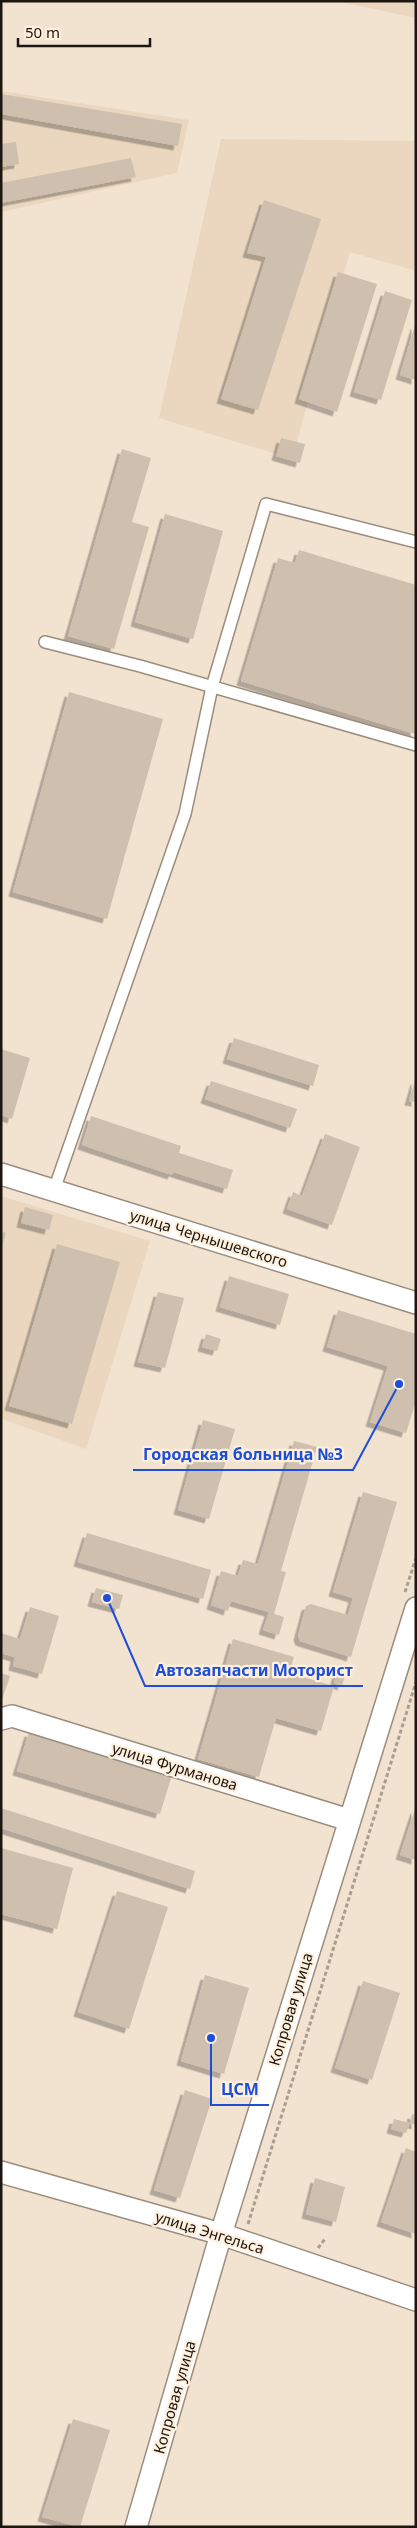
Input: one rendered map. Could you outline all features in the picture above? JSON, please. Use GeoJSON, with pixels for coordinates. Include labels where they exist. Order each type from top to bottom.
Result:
{"type":"FeatureCollection","features":[{"type":"Feature","properties":{"kind":"street","name":"улица Чернышевского"},"geometry":{"type":"LineString","coordinates":[[1,1174],[416,1303]]}},
{"type":"Feature","properties":{"kind":"street","name":"Копровая улица"},"geometry":{"type":"LineString","coordinates":[[136,2527],[221,2234],[416,1608]]}},
{"type":"Feature","properties":{"kind":"street","name":"улица Фурманова"},"geometry":{"type":"LineString","coordinates":[[1,1719],[12,1716],[349,1820]]}},
{"type":"Feature","properties":{"kind":"street","name":"улица Энгельса"},"geometry":{"type":"LineString","coordinates":[[1,2172],[221,2234],[416,2300]]}},
{"type":"Feature","properties":{"kind":"lane"},"geometry":{"type":"LineString","coordinates":[[54,1190],[186,814],[212,687],[266,504],[416,542]]}},
{"type":"Feature","properties":{"kind":"lane"},"geometry":{"type":"LineString","coordinates":[[46,642],[416,745]]}},
{"type":"Feature","properties":{"kind":"path"},"geometry":{"type":"LineString","coordinates":[[247,2227],[416,1682]]}},
{"type":"Feature","properties":{"kind":"path"},"geometry":{"type":"LineString","coordinates":[[325,2239],[316,2251],[325,2254]]}},
{"type":"Feature","properties":{"kind":"shaded area"},"geometry":{"type":"Polygon","coordinates":[[[336,1],[416,1],[416,18],[336,1]]]}},
{"type":"Feature","properties":{"kind":"shaded area"},"geometry":{"type":"Polygon","coordinates":[[[1,91],[189,120],[177,173],[1,212],[1,91]]]}},
{"type":"Feature","properties":{"kind":"shaded area"},"geometry":{"type":"Polygon","coordinates":[[[221,139],[416,141],[416,271],[350,252],[292,459],[159,418],[221,139]]]}},
{"type":"Feature","properties":{"kind":"shaded area"},"geometry":{"type":"Polygon","coordinates":[[[1,1196],[150,1241],[86,1449],[2,1419],[1,1196]]]}},
{"type":"Feature","properties":{"kind":"building"},"geometry":{"type":"Polygon","coordinates":[[[1,94],[182,124],[178,146],[1,114],[1,94]]]}},
{"type":"Feature","properties":{"kind":"building"},"geometry":{"type":"Polygon","coordinates":[[[16,142],[19,164],[1,167],[1,144],[16,142]]]}},
{"type":"Feature","properties":{"kind":"building"},"geometry":{"type":"Polygon","coordinates":[[[131,158],[136,177],[1,203],[1,183],[131,158]]]}},
{"type":"Feature","properties":{"kind":"building"},"geometry":{"type":"Polygon","coordinates":[[[264,200],[321,219],[258,410],[221,399],[266,257],[247,253],[264,200]]]}},
{"type":"Feature","properties":{"kind":"building"},"geometry":{"type":"Polygon","coordinates":[[[338,272],[377,284],[337,412],[299,399],[338,272]]]}},
{"type":"Feature","properties":{"kind":"building"},"geometry":{"type":"Polygon","coordinates":[[[385,291],[412,300],[381,400],[354,392],[385,291]]]}},
{"type":"Feature","properties":{"kind":"building"},"geometry":{"type":"Polygon","coordinates":[[[416,325],[416,380],[400,375],[416,325]]]}},
{"type":"Feature","properties":{"kind":"building"},"geometry":{"type":"Polygon","coordinates":[[[281,438],[305,444],[300,463],[276,456],[281,438]]]}},
{"type":"Feature","properties":{"kind":"building"},"geometry":{"type":"Polygon","coordinates":[[[122,449],[151,458],[132,522],[149,527],[114,649],[68,636],[122,449]]]}},
{"type":"Feature","properties":{"kind":"building"},"geometry":{"type":"Polygon","coordinates":[[[165,514],[223,531],[193,639],[135,622],[165,514]]]}},
{"type":"Feature","properties":{"kind":"building"},"geometry":{"type":"Polygon","coordinates":[[[299,550],[416,585],[415,734],[241,681],[278,558],[295,563],[299,550]]]}},
{"type":"Feature","properties":{"kind":"building"},"geometry":{"type":"Polygon","coordinates":[[[69,692],[163,719],[107,919],[13,892],[69,692]]]}},
{"type":"Feature","properties":{"kind":"building"},"geometry":{"type":"Polygon","coordinates":[[[234,1038],[319,1065],[313,1086],[227,1059],[234,1038]]]}},
{"type":"Feature","properties":{"kind":"building"},"geometry":{"type":"Polygon","coordinates":[[[1,1049],[30,1058],[12,1119],[1,1115],[1,1049]]]}},
{"type":"Feature","properties":{"kind":"building"},"geometry":{"type":"Polygon","coordinates":[[[416,1080],[416,1102],[409,1101],[416,1080]]]}},
{"type":"Feature","properties":{"kind":"building"},"geometry":{"type":"Polygon","coordinates":[[[211,1081],[297,1109],[290,1128],[205,1099],[211,1081]]]}},
{"type":"Feature","properties":{"kind":"building"},"geometry":{"type":"Polygon","coordinates":[[[91,1116],[181,1146],[179,1153],[233,1170],[227,1189],[173,1172],[172,1175],[82,1145],[91,1116]]]}},
{"type":"Feature","properties":{"kind":"building"},"geometry":{"type":"Polygon","coordinates":[[[325,1134],[360,1147],[332,1225],[287,1209],[293,1192],[302,1196],[325,1134]]]}},
{"type":"Feature","properties":{"kind":"building"},"geometry":{"type":"Polygon","coordinates":[[[25,1207],[53,1215],[49,1230],[21,1223],[25,1207]]]}},
{"type":"Feature","properties":{"kind":"building"},"geometry":{"type":"Polygon","coordinates":[[[1,1231],[6,1233],[2,1247],[1,1246],[1,1231]]]}},
{"type":"Feature","properties":{"kind":"building"},"geometry":{"type":"Polygon","coordinates":[[[57,1244],[120,1262],[72,1424],[9,1406],[57,1244]]]}},
{"type":"Feature","properties":{"kind":"building"},"geometry":{"type":"Polygon","coordinates":[[[229,1276],[289,1294],[280,1325],[220,1307],[229,1276]]]}},
{"type":"Feature","properties":{"kind":"building"},"geometry":{"type":"Polygon","coordinates":[[[158,1292],[184,1298],[165,1368],[138,1362],[158,1292]]]}},
{"type":"Feature","properties":{"kind":"building"},"geometry":{"type":"Polygon","coordinates":[[[338,1310],[416,1334],[416,1401],[406,1433],[370,1422],[388,1366],[327,1347],[338,1310]]]}},
{"type":"Feature","properties":{"kind":"building"},"geometry":{"type":"Polygon","coordinates":[[[206,1334],[221,1339],[217,1351],[202,1347],[206,1334]]]}},
{"type":"Feature","properties":{"kind":"building"},"geometry":{"type":"Polygon","coordinates":[[[203,1420],[235,1429],[209,1519],[178,1510],[203,1420]]]}},
{"type":"Feature","properties":{"kind":"building"},"geometry":{"type":"Polygon","coordinates":[[[294,1441],[317,1447],[281,1571],[286,1572],[274,1614],[284,1617],[279,1635],[263,1630],[269,1612],[231,1601],[228,1611],[211,1605],[221,1571],[238,1576],[243,1560],[258,1564],[294,1441]]]}},
{"type":"Feature","properties":{"kind":"building"},"geometry":{"type":"Polygon","coordinates":[[[363,1492],[397,1502],[351,1657],[300,1641],[298,1636],[306,1606],[311,1604],[348,1615],[353,1598],[333,1592],[363,1492]]]}},
{"type":"Feature","properties":{"kind":"building"},"geometry":{"type":"Polygon","coordinates":[[[87,1533],[211,1570],[203,1599],[78,1562],[87,1533]]]}},
{"type":"Feature","properties":{"kind":"building"},"geometry":{"type":"Polygon","coordinates":[[[96,1588],[123,1595],[119,1609],[92,1602],[96,1588]]]}},
{"type":"Feature","properties":{"kind":"building"},"geometry":{"type":"Polygon","coordinates":[[[30,1607],[59,1616],[42,1674],[13,1666],[15,1657],[1,1653],[1,1633],[20,1639],[30,1607]]]}},
{"type":"Feature","properties":{"kind":"building"},"geometry":{"type":"Polygon","coordinates":[[[233,1639],[294,1657],[289,1673],[334,1686],[321,1731],[276,1718],[259,1777],[198,1759],[233,1639]]]}},
{"type":"Feature","properties":{"kind":"building"},"geometry":{"type":"Polygon","coordinates":[[[339,1666],[347,1668],[342,1686],[334,1683],[339,1666]]]}},
{"type":"Feature","properties":{"kind":"building"},"geometry":{"type":"Polygon","coordinates":[[[1,1673],[10,1676],[2,1700],[1,1700],[1,1673]]]}},
{"type":"Feature","properties":{"kind":"building"},"geometry":{"type":"Polygon","coordinates":[[[29,1732],[172,1775],[160,1814],[17,1771],[29,1732]]]}},
{"type":"Feature","properties":{"kind":"building"},"geometry":{"type":"Polygon","coordinates":[[[1,1808],[195,1871],[190,1889],[1,1828],[1,1808]]]}},
{"type":"Feature","properties":{"kind":"building"},"geometry":{"type":"Polygon","coordinates":[[[416,1809],[416,1860],[400,1855],[416,1809]]]}},
{"type":"Feature","properties":{"kind":"building"},"geometry":{"type":"Polygon","coordinates":[[[1,1848],[73,1868],[57,1929],[1,1914],[1,1848]]]}},
{"type":"Feature","properties":{"kind":"building"},"geometry":{"type":"Polygon","coordinates":[[[117,1891],[168,1907],[129,2029],[78,2012],[117,1891]]]}},
{"type":"Feature","properties":{"kind":"building"},"geometry":{"type":"Polygon","coordinates":[[[205,1975],[249,1988],[224,2074],[181,2061],[205,1975]]]}},
{"type":"Feature","properties":{"kind":"building"},"geometry":{"type":"Polygon","coordinates":[[[363,1981],[400,1993],[372,2080],[335,2068],[363,1981]]]}},
{"type":"Feature","properties":{"kind":"building"},"geometry":{"type":"Polygon","coordinates":[[[185,2090],[212,2099],[180,2198],[154,2190],[185,2090]]]}},
{"type":"Feature","properties":{"kind":"building"},"geometry":{"type":"Polygon","coordinates":[[[412,2114],[416,2115],[416,2125],[410,2123],[412,2114]]]}},
{"type":"Feature","properties":{"kind":"building"},"geometry":{"type":"Polygon","coordinates":[[[394,2119],[410,2123],[406,2133],[391,2129],[394,2119]]]}},
{"type":"Feature","properties":{"kind":"building"},"geometry":{"type":"Polygon","coordinates":[[[406,2148],[416,2152],[416,2234],[381,2222],[406,2148]]]}},
{"type":"Feature","properties":{"kind":"building"},"geometry":{"type":"Polygon","coordinates":[[[315,2178],[345,2187],[336,2222],[306,2214],[315,2178]]]}},
{"type":"Feature","properties":{"kind":"building"},"geometry":{"type":"Polygon","coordinates":[[[73,2419],[110,2430],[80,2527],[42,2517],[73,2419]]]}},
{"type":"Feature","properties":{"kind":"place","name":"Городская больница №3"},"geometry":{"type":"Point","coordinates":[399,1384]}},
{"type":"Feature","properties":{"kind":"place","name":"Автозапчасти Моторист"},"geometry":{"type":"Point","coordinates":[107,1598]}},
{"type":"Feature","properties":{"kind":"place","name":"ЦСМ"},"geometry":{"type":"Point","coordinates":[211,2038]}}]}
